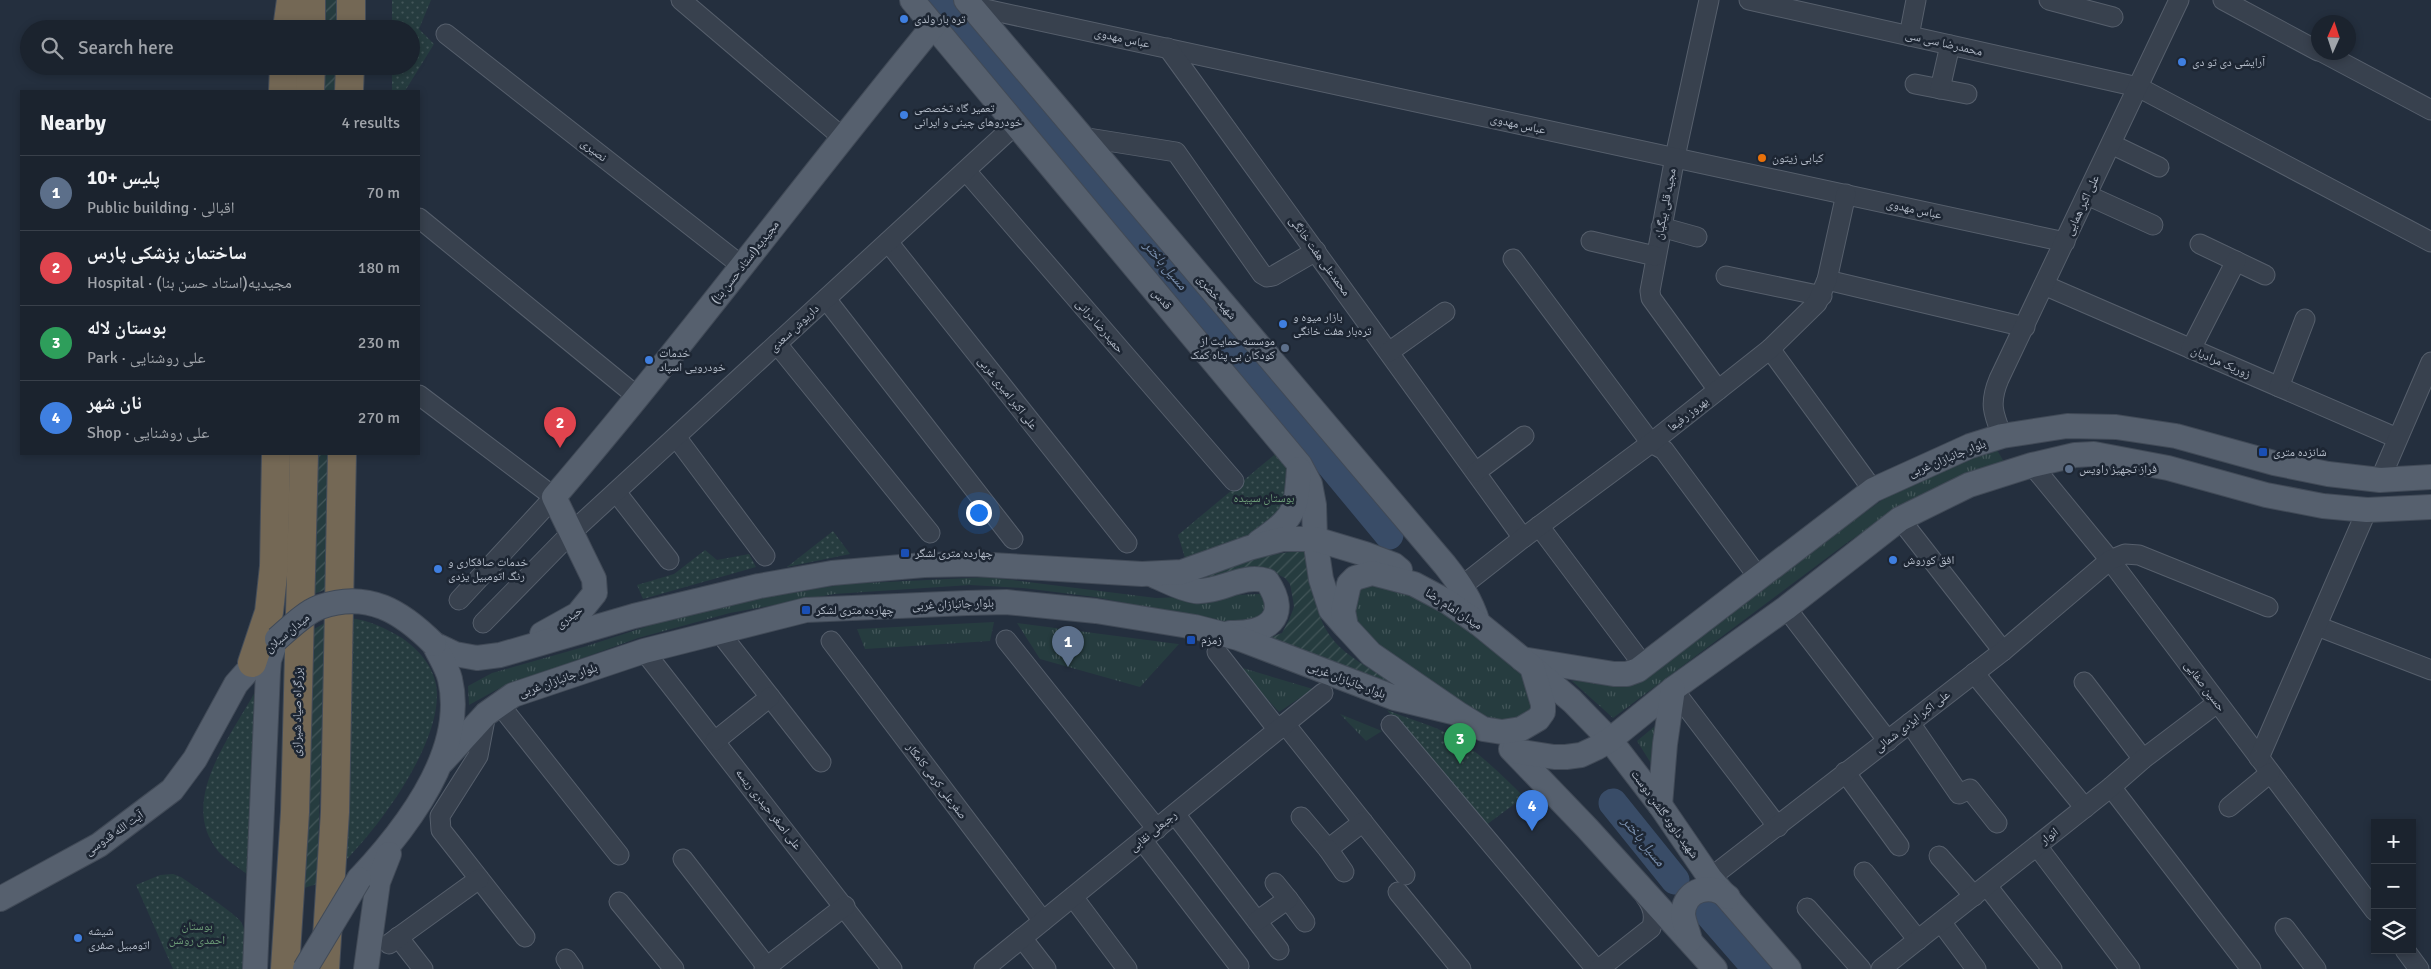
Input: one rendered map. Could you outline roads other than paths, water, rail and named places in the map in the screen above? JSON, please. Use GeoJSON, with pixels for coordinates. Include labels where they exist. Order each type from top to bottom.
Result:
{"type":"FeatureCollection","features":[{"type":"Feature","properties":{"kind":"highway"},"geometry":{"type":"LineString","coordinates":[[288,20],[291,0]]}},
{"type":"Feature","properties":{"kind":"highway"},"geometry":{"type":"LineString","coordinates":[[311,0],[311,20]]}},
{"type":"Feature","properties":{"kind":"highway"},"geometry":{"type":"LineString","coordinates":[[350,20],[351,0]]}},
{"type":"Feature","properties":{"kind":"highway"},"geometry":{"type":"LineString","coordinates":[[283,90],[284,75]]}},
{"type":"Feature","properties":{"kind":"highway"},"geometry":{"type":"LineString","coordinates":[[310,90],[311,75]]}},
{"type":"Feature","properties":{"kind":"highway"},"geometry":{"type":"LineString","coordinates":[[349,90],[350,75]]}},
{"type":"Feature","properties":{"kind":"highway"},"geometry":{"type":"LineString","coordinates":[[252,663],[269,612],[274,566],[276,455]]}},
{"type":"Feature","properties":{"kind":"highway","name":"بزرگراه صیاد شیرازی"},"geometry":{"type":"LineString","coordinates":[[286,969],[295,812],[304,455]]}},
{"type":"Feature","properties":{"kind":"highway"},"geometry":{"type":"LineString","coordinates":[[325,969],[335,812],[342,455]]}},
{"type":"Feature","properties":{"kind":"main road","name":"قدس"},"geometry":{"type":"LineString","coordinates":[[912,0],[1300,465],[1310,484],[1314,505],[1315,540],[1321,580],[1331,610],[1346,627]]}},
{"type":"Feature","properties":{"kind":"main road","name":"شهید خضری"},"geometry":{"type":"LineString","coordinates":[[969,3],[1462,586],[1473,607],[1478,623]]}},
{"type":"Feature","properties":{"kind":"main road","name":"مجیدیه(استاد حسن بنا)"},"geometry":{"type":"LineString","coordinates":[[554,498],[639,398],[842,137],[934,25]]}},
{"type":"Feature","properties":{"kind":"main road","name":"بلوار جانبازان غربی"},"geometry":{"type":"LineString","coordinates":[[1527,663],[1614,674],[1627,674],[1644,666],[1873,490],[1970,446],[2002,436],[2067,426],[2116,427],[2176,436],[2274,463],[2328,474],[2380,480],[2431,476]]}},
{"type":"Feature","properties":{"kind":"main road"},"geometry":{"type":"LineString","coordinates":[[2002,436],[2032,464]]}},
{"type":"Feature","properties":{"kind":"main road"},"geometry":{"type":"LineString","coordinates":[[1514,751],[1554,758],[1566,757],[1580,755],[1610,740],[1673,689],[1786,608],[1900,519],[1969,485],[2032,464],[2075,455],[2112,456],[2168,468],[2266,495],[2323,506],[2367,510],[2431,507]]}},
{"type":"Feature","properties":{"kind":"main road"},"geometry":{"type":"LineString","coordinates":[[1249,548],[1289,519],[1296,501],[1300,465]]}},
{"type":"Feature","properties":{"kind":"main road"},"geometry":{"type":"LineString","coordinates":[[2367,510],[2380,480]]}},
{"type":"Feature","properties":{"kind":"main road"},"geometry":{"type":"LineString","coordinates":[[554,498],[572,532]]}},
{"type":"Feature","properties":{"kind":"main road","name":"حیدری"},"geometry":{"type":"LineString","coordinates":[[507,652],[578,614],[595,592],[594,579],[572,532]]}},
{"type":"Feature","properties":{"kind":"main road"},"geometry":{"type":"LineString","coordinates":[[434,644],[455,654],[476,658],[507,652],[710,596],[832,573],[924,565],[974,564],[1148,574],[1182,572],[1249,548],[1283,539],[1315,540],[1347,548],[1394,565],[1414,584]]}},
{"type":"Feature","properties":{"kind":"main road","name":"میدان امام رضا"},"geometry":{"type":"LineString","coordinates":[[1346,627],[1343,618],[1343,602],[1346,590],[1354,578],[1372,573],[1414,584],[1448,602],[1478,623],[1527,663]]}},
{"type":"Feature","properties":{"kind":"main road"},"geometry":{"type":"LineString","coordinates":[[1148,574],[1195,590],[1207,590],[1254,577],[1267,581],[1273,590],[1276,599],[1276,615],[1269,626],[1249,633],[1195,627]]}},
{"type":"Feature","properties":{"kind":"main road","name":"میدان سبلان"},"geometry":{"type":"LineString","coordinates":[[205,742],[236,684],[252,663],[305,616],[320,608],[341,603],[359,602],[392,609],[413,624],[434,644],[450,678],[452,716],[442,762],[398,832],[359,880],[305,969]]}},
{"type":"Feature","properties":{"kind":"main road","name":"بلوار جانبازان غربی"},"geometry":{"type":"LineString","coordinates":[[442,762],[493,710],[513,695],[644,651],[806,610],[1006,602],[1096,610],[1195,627],[1238,638],[1395,698],[1457,713]]}},
{"type":"Feature","properties":{"kind":"main road"},"geometry":{"type":"LineString","coordinates":[[1346,627],[1371,654],[1514,751],[1715,969]]}},
{"type":"Feature","properties":{"kind":"main road"},"geometry":{"type":"LineString","coordinates":[[255,969],[268,672],[269,660],[277,639]]}},
{"type":"Feature","properties":{"kind":"main road"},"geometry":{"type":"LineString","coordinates":[[1483,729],[1502,732],[1521,729],[1538,719],[1543,712],[1543,704],[1527,663]]}},
{"type":"Feature","properties":{"kind":"main road","name":"شهید داوود گلشن دوست"},"geometry":{"type":"LineString","coordinates":[[1527,663],[1572,701],[1610,740],[1660,805],[1710,878],[1789,969]]}},
{"type":"Feature","properties":{"kind":"main road"},"geometry":{"type":"LineString","coordinates":[[1660,805],[1665,744],[1673,689]]}},
{"type":"Feature","properties":{"kind":"main road","name":"آیت الله قدوسی"},"geometry":{"type":"LineString","coordinates":[[0,899],[99,846],[153,806],[181,780],[205,742]]}},
{"type":"Feature","properties":{"kind":"main road"},"geometry":{"type":"LineString","coordinates":[[366,969],[378,882],[398,832]]}},
{"type":"Feature","properties":{"kind":"main road"},"geometry":{"type":"LineString","coordinates":[[1690,940],[1683,915],[1688,899],[1694,893],[1710,888],[1718,890],[1728,897]]}},
{"type":"Feature","properties":{"kind":"street"},"geometry":{"type":"LineString","coordinates":[[681,0],[842,137]]}},
{"type":"Feature","properties":{"kind":"street","name":"مجید قلی بیگیان"},"geometry":{"type":"LineString","coordinates":[[1709,0],[1674,158],[1650,285],[1652,298],[1718,390]]}},
{"type":"Feature","properties":{"kind":"street","name":"محمدرضا سی سی"},"geometry":{"type":"LineString","coordinates":[[1749,0],[1776,3],[1909,36],[2138,87],[2431,242]]}},
{"type":"Feature","properties":{"kind":"street"},"geometry":{"type":"LineString","coordinates":[[1909,36],[1916,0]]}},
{"type":"Feature","properties":{"kind":"street"},"geometry":{"type":"LineString","coordinates":[[2049,0],[2113,16]]}},
{"type":"Feature","properties":{"kind":"street","name":"علی اکبر همایی"},"geometry":{"type":"LineString","coordinates":[[2002,436],[1993,412],[1994,391],[2179,0]]}},
{"type":"Feature","properties":{"kind":"street"},"geometry":{"type":"LineString","coordinates":[[2223,0],[2311,46]]}},
{"type":"Feature","properties":{"kind":"street","name":"عباس مهدوی"},"geometry":{"type":"LineString","coordinates":[[969,3],[1168,48],[2065,242]]}},
{"type":"Feature","properties":{"kind":"street","name":"نصیری"},"geometry":{"type":"LineString","coordinates":[[446,34],[742,266]]}},
{"type":"Feature","properties":{"kind":"street"},"geometry":{"type":"LineString","coordinates":[[1940,89],[1950,45]]}},
{"type":"Feature","properties":{"kind":"street","name":"محمدعلی هفت خانگی"},"geometry":{"type":"LineString","coordinates":[[1168,48],[1523,538]]}},
{"type":"Feature","properties":{"kind":"street"},"geometry":{"type":"LineString","coordinates":[[2337,60],[2431,110]]}},
{"type":"Feature","properties":{"kind":"street"},"geometry":{"type":"LineString","coordinates":[[1915,84],[1967,94]]}},
{"type":"Feature","properties":{"kind":"street","name":"داریوش سعدی"},"geometry":{"type":"LineString","coordinates":[[482,622],[572,532],[1016,124]]}},
{"type":"Feature","properties":{"kind":"street"},"geometry":{"type":"LineString","coordinates":[[1082,137],[1176,152],[1262,274],[1267,277],[1273,276],[1316,251]]}},
{"type":"Feature","properties":{"kind":"street"},"geometry":{"type":"LineString","coordinates":[[2111,144],[2159,167]]}},
{"type":"Feature","properties":{"kind":"street","name":"حمیدرضا درانی"},"geometry":{"type":"LineString","coordinates":[[966,171],[1234,481]]}},
{"type":"Feature","properties":{"kind":"street"},"geometry":{"type":"LineString","coordinates":[[1825,288],[1846,194]]}},
{"type":"Feature","properties":{"kind":"street"},"geometry":{"type":"LineString","coordinates":[[2087,195],[2153,225]]}},
{"type":"Feature","properties":{"kind":"street"},"geometry":{"type":"LineString","coordinates":[[420,219],[639,398]]}},
{"type":"Feature","properties":{"kind":"street"},"geometry":{"type":"LineString","coordinates":[[1661,227],[1697,237]]}},
{"type":"Feature","properties":{"kind":"street"},"geometry":{"type":"LineString","coordinates":[[1591,241],[1655,256]]}},
{"type":"Feature","properties":{"kind":"street","name":"علی اکبر امیری غربی"},"geometry":{"type":"LineString","coordinates":[[888,242],[1127,543]]}},
{"type":"Feature","properties":{"kind":"street"},"geometry":{"type":"LineString","coordinates":[[2200,244],[2265,275]]}},
{"type":"Feature","properties":{"kind":"street"},"geometry":{"type":"LineString","coordinates":[[1514,259],[1651,443],[1664,450],[1759,578]]}},
{"type":"Feature","properties":{"kind":"street"},"geometry":{"type":"LineString","coordinates":[[2191,349],[2236,261]]}},
{"type":"Feature","properties":{"kind":"street"},"geometry":{"type":"LineString","coordinates":[[1726,276],[1825,288],[2025,327]]}},
{"type":"Feature","properties":{"kind":"street","name":"زوریک مرادیان"},"geometry":{"type":"LineString","coordinates":[[2044,285],[2397,438]]}},
{"type":"Feature","properties":{"kind":"street","name":"بهروز رفیعا"},"geometry":{"type":"LineString","coordinates":[[1462,586],[1651,443],[1770,349],[1825,288]]}},
{"type":"Feature","properties":{"kind":"street"},"geometry":{"type":"LineString","coordinates":[[826,299],[1013,539]]}},
{"type":"Feature","properties":{"kind":"street"},"geometry":{"type":"LineString","coordinates":[[1389,352],[1444,312]]}},
{"type":"Feature","properties":{"kind":"street"},"geometry":{"type":"LineString","coordinates":[[2279,387],[2306,319]]}},
{"type":"Feature","properties":{"kind":"street"},"geometry":{"type":"LineString","coordinates":[[777,344],[930,533]]}},
{"type":"Feature","properties":{"kind":"street"},"geometry":{"type":"LineString","coordinates":[[1770,349],[1873,490]]}},
{"type":"Feature","properties":{"kind":"street"},"geometry":{"type":"LineString","coordinates":[[2380,480],[2431,362]]}},
{"type":"Feature","properties":{"kind":"street"},"geometry":{"type":"LineString","coordinates":[[420,396],[554,498],[459,600]]}},
{"type":"Feature","properties":{"kind":"street"},"geometry":{"type":"LineString","coordinates":[[1476,472],[1524,436]]}},
{"type":"Feature","properties":{"kind":"street"},"geometry":{"type":"LineString","coordinates":[[676,437],[765,556]]}},
{"type":"Feature","properties":{"kind":"street","name":"حسین صفایی"},"geometry":{"type":"LineString","coordinates":[[2032,464],[2110,560],[2373,909]]}},
{"type":"Feature","properties":{"kind":"street"},"geometry":{"type":"LineString","coordinates":[[616,492],[669,560]]}},
{"type":"Feature","properties":{"kind":"street"},"geometry":{"type":"LineString","coordinates":[[2259,758],[2367,510]]}},
{"type":"Feature","properties":{"kind":"street"},"geometry":{"type":"LineString","coordinates":[[1900,519],[2003,651]]}},
{"type":"Feature","properties":{"kind":"street"},"geometry":{"type":"LineString","coordinates":[[1539,526],[1644,666]]}},
{"type":"Feature","properties":{"kind":"street"},"geometry":{"type":"LineString","coordinates":[[2110,560],[2125,554],[2139,555],[2268,606]]}},
{"type":"Feature","properties":{"kind":"street","name":"علی اکبر ایزدی شمالی"},"geometry":{"type":"LineString","coordinates":[[1710,878],[2003,651],[2110,560]]}},
{"type":"Feature","properties":{"kind":"street"},"geometry":{"type":"LineString","coordinates":[[1786,608],[1888,741]]}},
{"type":"Feature","properties":{"kind":"street"},"geometry":{"type":"LineString","coordinates":[[2317,626],[2431,670]]}},
{"type":"Feature","properties":{"kind":"street"},"geometry":{"type":"LineString","coordinates":[[720,633],[821,762]]}},
{"type":"Feature","properties":{"kind":"street"},"geometry":{"type":"LineString","coordinates":[[1006,640],[1150,834],[1239,966]]}},
{"type":"Feature","properties":{"kind":"street","name":"صفرعلی کرمی کامکار"},"geometry":{"type":"LineString","coordinates":[[831,641],[1043,921]]}},
{"type":"Feature","properties":{"kind":"street","name":"علی اصغر حیدری ریسه"},"geometry":{"type":"LineString","coordinates":[[644,651],[845,906],[892,969]]}},
{"type":"Feature","properties":{"kind":"street"},"geometry":{"type":"LineString","coordinates":[[1216,652],[1363,822],[1461,969]]}},
{"type":"Feature","properties":{"kind":"street"},"geometry":{"type":"LineString","coordinates":[[1974,673],[2085,808]]}},
{"type":"Feature","properties":{"kind":"street"},"geometry":{"type":"LineString","coordinates":[[2084,682],[2143,759]]}},
{"type":"Feature","properties":{"kind":"street"},"geometry":{"type":"LineString","coordinates":[[1673,689],[1778,826]]}},
{"type":"Feature","properties":{"kind":"street","name":"رجبعلی نقابی"},"geometry":{"type":"LineString","coordinates":[[984,969],[1323,693]]}},
{"type":"Feature","properties":{"kind":"street"},"geometry":{"type":"LineString","coordinates":[[715,741],[770,696]]}},
{"type":"Feature","properties":{"kind":"street","name":"انوار"},"geometry":{"type":"LineString","coordinates":[[1881,969],[2085,808],[2143,759],[2217,703]]}},
{"type":"Feature","properties":{"kind":"street"},"geometry":{"type":"LineString","coordinates":[[493,710],[619,855]]}},
{"type":"Feature","properties":{"kind":"street"},"geometry":{"type":"LineString","coordinates":[[493,710],[478,756],[440,816],[439,823],[441,830],[525,937]]}},
{"type":"Feature","properties":{"kind":"street"},"geometry":{"type":"LineString","coordinates":[[1910,723],[1959,794],[1970,789],[1997,822]]}},
{"type":"Feature","properties":{"kind":"street"},"geometry":{"type":"LineString","coordinates":[[1391,725],[1597,969],[1651,928],[1654,918],[1651,902],[1634,881]]}},
{"type":"Feature","properties":{"kind":"street"},"geometry":{"type":"LineString","coordinates":[[1845,772],[1899,846]]}},
{"type":"Feature","properties":{"kind":"street"},"geometry":{"type":"LineString","coordinates":[[2230,807],[2270,773]]}},
{"type":"Feature","properties":{"kind":"street"},"geometry":{"type":"LineString","coordinates":[[2111,787],[2251,969]]}},
{"type":"Feature","properties":{"kind":"street"},"geometry":{"type":"LineString","coordinates":[[1175,814],[1279,950]]}},
{"type":"Feature","properties":{"kind":"street"},"geometry":{"type":"LineString","coordinates":[[1301,817],[1328,849],[1344,872]]}},
{"type":"Feature","properties":{"kind":"street"},"geometry":{"type":"LineString","coordinates":[[1328,849],[1363,822]]}},
{"type":"Feature","properties":{"kind":"street"},"geometry":{"type":"LineString","coordinates":[[2037,846],[2130,969]]}},
{"type":"Feature","properties":{"kind":"street"},"geometry":{"type":"LineString","coordinates":[[1938,856],[1980,891],[2052,969]]}},
{"type":"Feature","properties":{"kind":"street"},"geometry":{"type":"LineString","coordinates":[[683,859],[765,968],[845,906]]}},
{"type":"Feature","properties":{"kind":"street"},"geometry":{"type":"LineString","coordinates":[[1864,872],[1918,940]]}},
{"type":"Feature","properties":{"kind":"street"},"geometry":{"type":"LineString","coordinates":[[423,969],[393,941],[479,879]]}},
{"type":"Feature","properties":{"kind":"street"},"geometry":{"type":"LineString","coordinates":[[1275,883],[1305,922]]}},
{"type":"Feature","properties":{"kind":"street"},"geometry":{"type":"LineString","coordinates":[[1073,897],[1127,969]]}},
{"type":"Feature","properties":{"kind":"street"},"geometry":{"type":"LineString","coordinates":[[1257,921],[1288,899]]}},
{"type":"Feature","properties":{"kind":"street"},"geometry":{"type":"LineString","coordinates":[[619,902],[674,969]]}},
{"type":"Feature","properties":{"kind":"street"},"geometry":{"type":"LineString","coordinates":[[1807,908],[1861,969]]}},
{"type":"Feature","properties":{"kind":"street"},"geometry":{"type":"LineString","coordinates":[[1940,922],[1976,969]]}},
{"type":"Feature","properties":{"kind":"street"},"geometry":{"type":"LineString","coordinates":[[2285,928],[2316,969]]}},
{"type":"Feature","properties":{"kind":"street"},"geometry":{"type":"LineString","coordinates":[[1022,938],[1046,969]]}},
{"type":"Feature","properties":{"kind":"street"},"geometry":{"type":"LineString","coordinates":[[2408,954],[2419,969]]}},
{"type":"Feature","properties":{"kind":"waterway","name":"مسیل باختر"},"geometry":{"type":"LineString","coordinates":[[938,0],[1030,102],[1389,535]]}},
{"type":"Feature","properties":{"kind":"waterway","name":"مسیل باختر"},"geometry":{"type":"LineString","coordinates":[[1613,803],[1675,880]]}},
{"type":"Feature","properties":{"kind":"waterway","name":"مسیل باختر"},"geometry":{"type":"LineString","coordinates":[[1703,907],[1757,969]]}},
{"type":"Feature","properties":{"kind":"place","name":"تره بار ولدی"},"geometry":{"type":"Point","coordinates":[904,19]}},
{"type":"Feature","properties":{"kind":"place","name":"آرایشی دی تو دی"},"geometry":{"type":"Point","coordinates":[2182,62]}},
{"type":"Feature","properties":{"kind":"place","name":"تعمیر گاه تخصصی خودروهای چینی و ایرانی"},"geometry":{"type":"Point","coordinates":[904,115]}},
{"type":"Feature","properties":{"kind":"place","name":"کبابی زیتون"},"geometry":{"type":"Point","coordinates":[1762,158]}},
{"type":"Feature","properties":{"kind":"place","name":"بازار میوه و تره‌بار هفت خانگی"},"geometry":{"type":"Point","coordinates":[1283,324]}},
{"type":"Feature","properties":{"kind":"place","name":"موسسه حمایت از کودکان بی پناه کمک"},"geometry":{"type":"Point","coordinates":[1285,348]}},
{"type":"Feature","properties":{"kind":"place","name":"خدمات خودرویی اسپاد"},"geometry":{"type":"Point","coordinates":[649,360]}},
{"type":"Feature","properties":{"kind":"place","name":"ساختمان پزشکی پارس"},"geometry":{"type":"Point","coordinates":[560,448]}},
{"type":"Feature","properties":{"kind":"place","name":"شانزده متری"},"geometry":{"type":"Point","coordinates":[2263,452]}},
{"type":"Feature","properties":{"kind":"place","name":"فراز تجهیز راویس"},"geometry":{"type":"Point","coordinates":[2069,469]}},
{"type":"Feature","properties":{"kind":"place","name":"چهارده متری لشگر"},"geometry":{"type":"Point","coordinates":[905,553]}},
{"type":"Feature","properties":{"kind":"place","name":"افق کوروش"},"geometry":{"type":"Point","coordinates":[1893,560]}},
{"type":"Feature","properties":{"kind":"place","name":"خدمات صافکاری و رنگ اتومبیل یزدی"},"geometry":{"type":"Point","coordinates":[438,569]}},
{"type":"Feature","properties":{"kind":"place","name":"چهارده متری لشکر"},"geometry":{"type":"Point","coordinates":[806,610]}},
{"type":"Feature","properties":{"kind":"place","name":"زمزم"},"geometry":{"type":"Point","coordinates":[1191,640]}},
{"type":"Feature","properties":{"kind":"place","name":"پلیس +10"},"geometry":{"type":"Point","coordinates":[1068,667]}},
{"type":"Feature","properties":{"kind":"place","name":"بوستان لاله"},"geometry":{"type":"Point","coordinates":[1460,764]}},
{"type":"Feature","properties":{"kind":"place","name":"نان شهر"},"geometry":{"type":"Point","coordinates":[1532,831]}},
{"type":"Feature","properties":{"kind":"place","name":"شیشه اتومبیل صفری"},"geometry":{"type":"Point","coordinates":[78,938]}},
{"type":"Feature","properties":{"kind":"park label","name":"بوستان سپیده"},"geometry":{"type":"Point","coordinates":[1264,498]}},
{"type":"Feature","properties":{"kind":"park label","name":"بوستان احمدی روشن"},"geometry":{"type":"Point","coordinates":[197,933]}}]}
